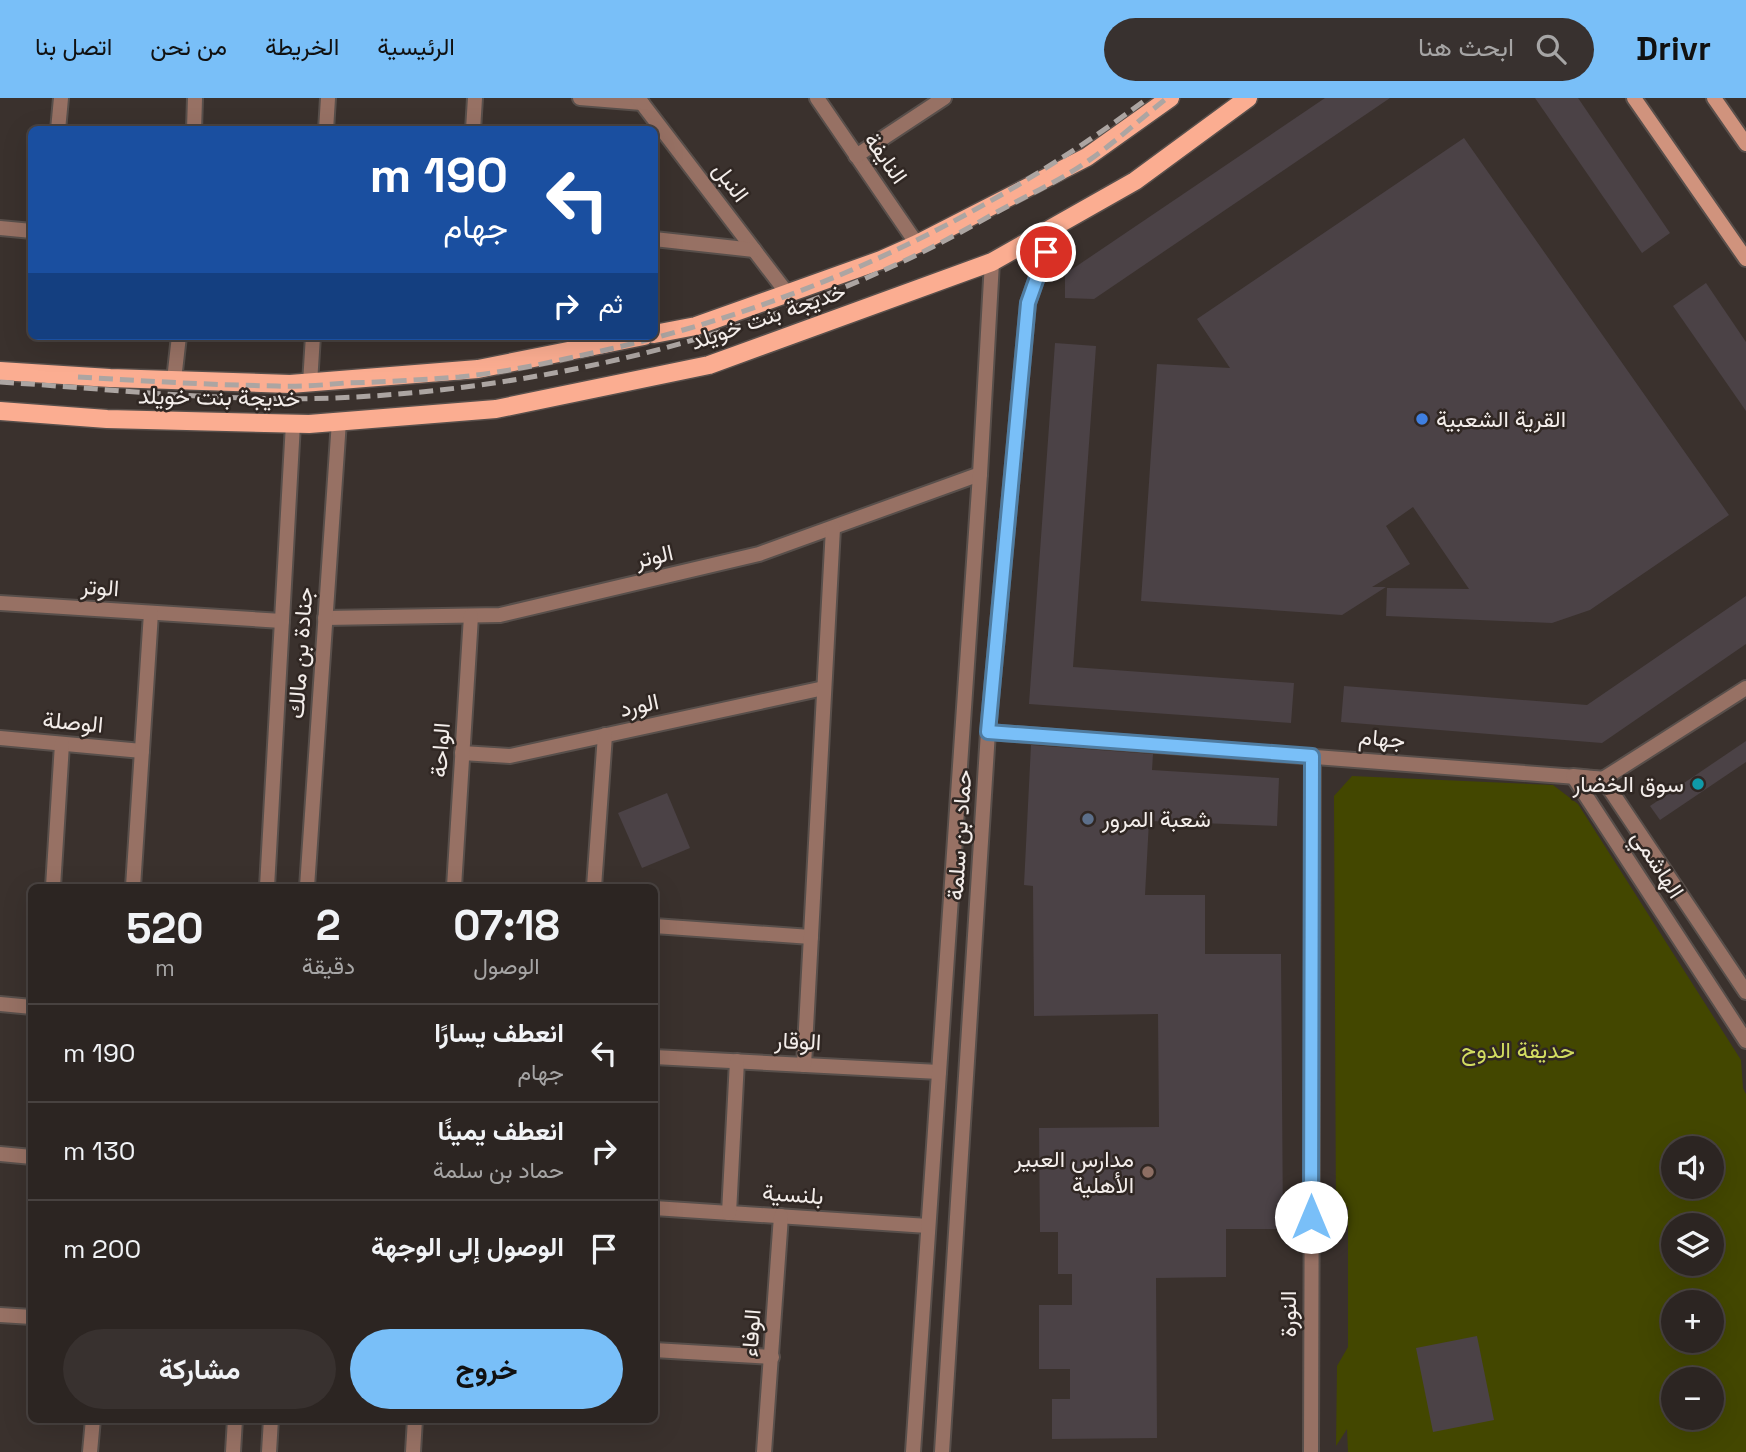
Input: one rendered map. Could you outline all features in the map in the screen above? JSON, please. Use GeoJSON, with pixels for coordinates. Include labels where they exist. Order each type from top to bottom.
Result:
{"type":"FeatureCollection","features":[{"type":"Feature","properties":{"kind":"main road","name":"خديجة بنت خويلد"},"geometry":{"type":"LineString","coordinates":[[658,333],[696,326],[881,260],[917,244],[1087,157],[1170,98]]}},
{"type":"Feature","properties":{"kind":"main road","name":"خديجة بنت خويلد"},"geometry":{"type":"LineString","coordinates":[[0,411],[107,419],[293,424],[496,409],[709,365],[992,262],[1135,181],[1248,98]]}},
{"type":"Feature","properties":{"kind":"main road"},"geometry":{"type":"LineString","coordinates":[[1634,98],[1746,259]]}},
{"type":"Feature","properties":{"kind":"main road"},"geometry":{"type":"LineString","coordinates":[[1714,98],[1746,144]]}},
{"type":"Feature","properties":{"kind":"main road","name":"خديجة بنت خويلد"},"geometry":{"type":"LineString","coordinates":[[0,371],[290,384],[478,369],[624,340]]}},
{"type":"Feature","properties":{"kind":"street"},"geometry":{"type":"LineString","coordinates":[[58,126],[61,98]]}},
{"type":"Feature","properties":{"kind":"street"},"geometry":{"type":"LineString","coordinates":[[194,126],[195,98]]}},
{"type":"Feature","properties":{"kind":"street"},"geometry":{"type":"LineString","coordinates":[[326,126],[328,98]]}},
{"type":"Feature","properties":{"kind":"street"},"geometry":{"type":"LineString","coordinates":[[473,126],[475,98]]}},
{"type":"Feature","properties":{"kind":"street"},"geometry":{"type":"LineString","coordinates":[[580,98],[640,101]]}},
{"type":"Feature","properties":{"kind":"street","name":"النايفة"},"geometry":{"type":"LineString","coordinates":[[817,98],[917,244]]}},
{"type":"Feature","properties":{"kind":"street"},"geometry":{"type":"LineString","coordinates":[[856,156],[944,98]]}},
{"type":"Feature","properties":{"kind":"street","name":"النبل"},"geometry":{"type":"LineString","coordinates":[[640,101],[787,293]]}},
{"type":"Feature","properties":{"kind":"street","name":"حماد بن سلمة"},"geometry":{"type":"LineString","coordinates":[[942,1452],[988,732],[1028,303],[1055,226]]}},
{"type":"Feature","properties":{"kind":"street"},"geometry":{"type":"LineString","coordinates":[[0,228],[28,230]]}},
{"type":"Feature","properties":{"kind":"street"},"geometry":{"type":"LineString","coordinates":[[658,239],[754,250]]}},
{"type":"Feature","properties":{"kind":"street","name":"حماد بن سلمة"},"geometry":{"type":"LineString","coordinates":[[913,1452],[992,262]]}},
{"type":"Feature","properties":{"kind":"street"},"geometry":{"type":"LineString","coordinates":[[174,380],[179,340]]}},
{"type":"Feature","properties":{"kind":"street"},"geometry":{"type":"LineString","coordinates":[[310,383],[313,340]]}},
{"type":"Feature","properties":{"kind":"street","name":"جنادة بن مالك"},"geometry":{"type":"LineString","coordinates":[[307,884],[339,421]]}},
{"type":"Feature","properties":{"kind":"street","name":"جنادة بن مالك"},"geometry":{"type":"LineString","coordinates":[[267,884],[293,424]]}},
{"type":"Feature","properties":{"kind":"street","name":"الوتر"},"geometry":{"type":"LineString","coordinates":[[326,618],[499,615],[759,554],[980,474]]}},
{"type":"Feature","properties":{"kind":"street"},"geometry":{"type":"LineString","coordinates":[[804,1065],[833,527]]}},
{"type":"Feature","properties":{"kind":"street","name":"الوتر"},"geometry":{"type":"LineString","coordinates":[[0,603],[282,621]]}},
{"type":"Feature","properties":{"kind":"street"},"geometry":{"type":"LineString","coordinates":[[133,884],[151,613]]}},
{"type":"Feature","properties":{"kind":"street","name":"الواحة"},"geometry":{"type":"LineString","coordinates":[[454,884],[471,616]]}},
{"type":"Feature","properties":{"kind":"street","name":"الورد"},"geometry":{"type":"LineString","coordinates":[[462,753],[510,756],[824,688]]}},
{"type":"Feature","properties":{"kind":"street"},"geometry":{"type":"LineString","coordinates":[[1604,779],[1746,688]]}},
{"type":"Feature","properties":{"kind":"street","name":"جهام"},"geometry":{"type":"LineString","coordinates":[[988,732],[1604,779]]}},
{"type":"Feature","properties":{"kind":"street"},"geometry":{"type":"LineString","coordinates":[[594,884],[605,735]]}},
{"type":"Feature","properties":{"kind":"street","name":"الوصلة"},"geometry":{"type":"LineString","coordinates":[[0,738],[142,751]]}},
{"type":"Feature","properties":{"kind":"street"},"geometry":{"type":"LineString","coordinates":[[53,884],[62,744]]}},
{"type":"Feature","properties":{"kind":"street","name":"النورة"},"geometry":{"type":"LineString","coordinates":[[1311,1452],[1312,756]]}},
{"type":"Feature","properties":{"kind":"street","name":"الهاشمي"},"geometry":{"type":"LineString","coordinates":[[1746,992],[1604,779],[1573,776],[1746,1041]]}},
{"type":"Feature","properties":{"kind":"street"},"geometry":{"type":"LineString","coordinates":[[658,926],[811,937]]}},
{"type":"Feature","properties":{"kind":"street"},"geometry":{"type":"LineString","coordinates":[[0,1004],[28,1007]]}},
{"type":"Feature","properties":{"kind":"street","name":"الوقار"},"geometry":{"type":"LineString","coordinates":[[658,1057],[939,1072]]}},
{"type":"Feature","properties":{"kind":"street"},"geometry":{"type":"LineString","coordinates":[[729,1213],[737,1061]]}},
{"type":"Feature","properties":{"kind":"street"},"geometry":{"type":"LineString","coordinates":[[0,1154],[28,1157]]}},
{"type":"Feature","properties":{"kind":"street","name":"بلنسية"},"geometry":{"type":"LineString","coordinates":[[658,1208],[928,1226]]}},
{"type":"Feature","properties":{"kind":"street","name":"الوفاء"},"geometry":{"type":"LineString","coordinates":[[764,1452],[780,1216]]}},
{"type":"Feature","properties":{"kind":"street"},"geometry":{"type":"LineString","coordinates":[[0,1315],[28,1317]]}},
{"type":"Feature","properties":{"kind":"street"},"geometry":{"type":"LineString","coordinates":[[658,1350],[772,1357]]}},
{"type":"Feature","properties":{"kind":"street"},"geometry":{"type":"LineString","coordinates":[[90,1452],[93,1423]]}},
{"type":"Feature","properties":{"kind":"street"},"geometry":{"type":"LineString","coordinates":[[233,1452],[236,1423]]}},
{"type":"Feature","properties":{"kind":"street"},"geometry":{"type":"LineString","coordinates":[[269,1452],[271,1423]]}},
{"type":"Feature","properties":{"kind":"street"},"geometry":{"type":"LineString","coordinates":[[413,1452],[415,1423]]}},
{"type":"Feature","properties":{"kind":"green space","name":"حديقة الدوح"},"geometry":{"type":"Polygon","coordinates":[[[1352,776],[1553,785],[1578,804],[1741,1060],[1746,1094],[1746,1452],[1348,1452],[1347,1429],[1336,1446],[1337,1366],[1348,1347],[1348,1206],[1336,1220],[1334,796],[1352,776]]]}},
{"type":"Feature","properties":{"kind":"building"},"geometry":{"type":"Polygon","coordinates":[[[1325,98],[1390,98],[1094,299],[1065,298],[1065,274],[1325,98]]]}},
{"type":"Feature","properties":{"kind":"building"},"geometry":{"type":"Polygon","coordinates":[[[1535,98],[1578,98],[1670,233],[1642,253],[1535,98]]]}},
{"type":"Feature","properties":{"kind":"building"},"geometry":{"type":"Polygon","coordinates":[[[1464,138],[1729,515],[1590,610],[1552,623],[1386,616],[1387,588],[1469,589],[1413,507],[1386,526],[1410,564],[1372,587],[1386,587],[1342,615],[1141,601],[1157,364],[1230,368],[1197,319],[1464,138]]]}},
{"type":"Feature","properties":{"kind":"building"},"geometry":{"type":"Polygon","coordinates":[[[1706,283],[1746,342],[1746,411],[1673,306],[1706,283]]]}},
{"type":"Feature","properties":{"kind":"building"},"geometry":{"type":"Polygon","coordinates":[[[1055,343],[1096,346],[1073,667],[1294,683],[1291,723],[1029,704],[1055,343]]]}},
{"type":"Feature","properties":{"kind":"building"},"geometry":{"type":"Polygon","coordinates":[[[1746,596],[1746,644],[1602,743],[1341,722],[1344,686],[1587,705],[1746,596]]]}},
{"type":"Feature","properties":{"kind":"building","name":"سوق الخضار"},"geometry":{"type":"Polygon","coordinates":[[[1746,741],[1746,762],[1660,820],[1650,806],[1746,741]]]}},
{"type":"Feature","properties":{"kind":"building","name":"مدارس العبير الأهلية"},"geometry":{"type":"Polygon","coordinates":[[[1031,745],[1153,754],[1152,770],[1279,778],[1277,826],[1149,821],[1145,895],[1205,895],[1205,954],[1281,954],[1283,1229],[1226,1229],[1226,1277],[1156,1278],[1157,1438],[1052,1439],[1052,1399],[1070,1399],[1070,1369],[1039,1369],[1039,1305],[1072,1305],[1072,1274],[1058,1274],[1058,1232],[1040,1232],[1039,1128],[1159,1127],[1158,1014],[1034,1016],[1033,886],[1024,885],[1031,745]]]}},
{"type":"Feature","properties":{"kind":"building"},"geometry":{"type":"Polygon","coordinates":[[[667,793],[690,848],[642,868],[618,813],[667,793]]]}},
{"type":"Feature","properties":{"kind":"building"},"geometry":{"type":"Polygon","coordinates":[[[1477,1336],[1494,1420],[1433,1432],[1416,1348],[1477,1336]]]}},
{"type":"Feature","properties":{"kind":"railway"},"geometry":{"type":"LineString","coordinates":[[658,337],[755,307],[892,252],[1023,182],[1148,98]]}},
{"type":"Feature","properties":{"kind":"railway"},"geometry":{"type":"LineString","coordinates":[[0,382],[209,397],[335,398],[478,385],[550,374],[620,359],[759,319],[827,294],[906,260],[1069,173],[1102,151],[1167,98]]}},
{"type":"Feature","properties":{"kind":"railway"},"geometry":{"type":"LineString","coordinates":[[78,377],[286,386],[402,381],[497,372],[645,340]]}},
{"type":"Feature","properties":{"kind":"place","name":"القرية الشعبية"},"geometry":{"type":"Point","coordinates":[1422,419]}},
{"type":"Feature","properties":{"kind":"place","name":"سوق الخضار"},"geometry":{"type":"Point","coordinates":[1698,784]}},
{"type":"Feature","properties":{"kind":"place","name":"شعبة المرور"},"geometry":{"type":"Point","coordinates":[1088,819]}},
{"type":"Feature","properties":{"kind":"place","name":"مدارس العبير الأهلية"},"geometry":{"type":"Point","coordinates":[1148,1172]}},
{"type":"Feature","properties":{"kind":"route"},"geometry":{"type":"LineString","coordinates":[[1046,252],[1028,303],[988,732],[1312,756],[1311,1217]]}}]}
